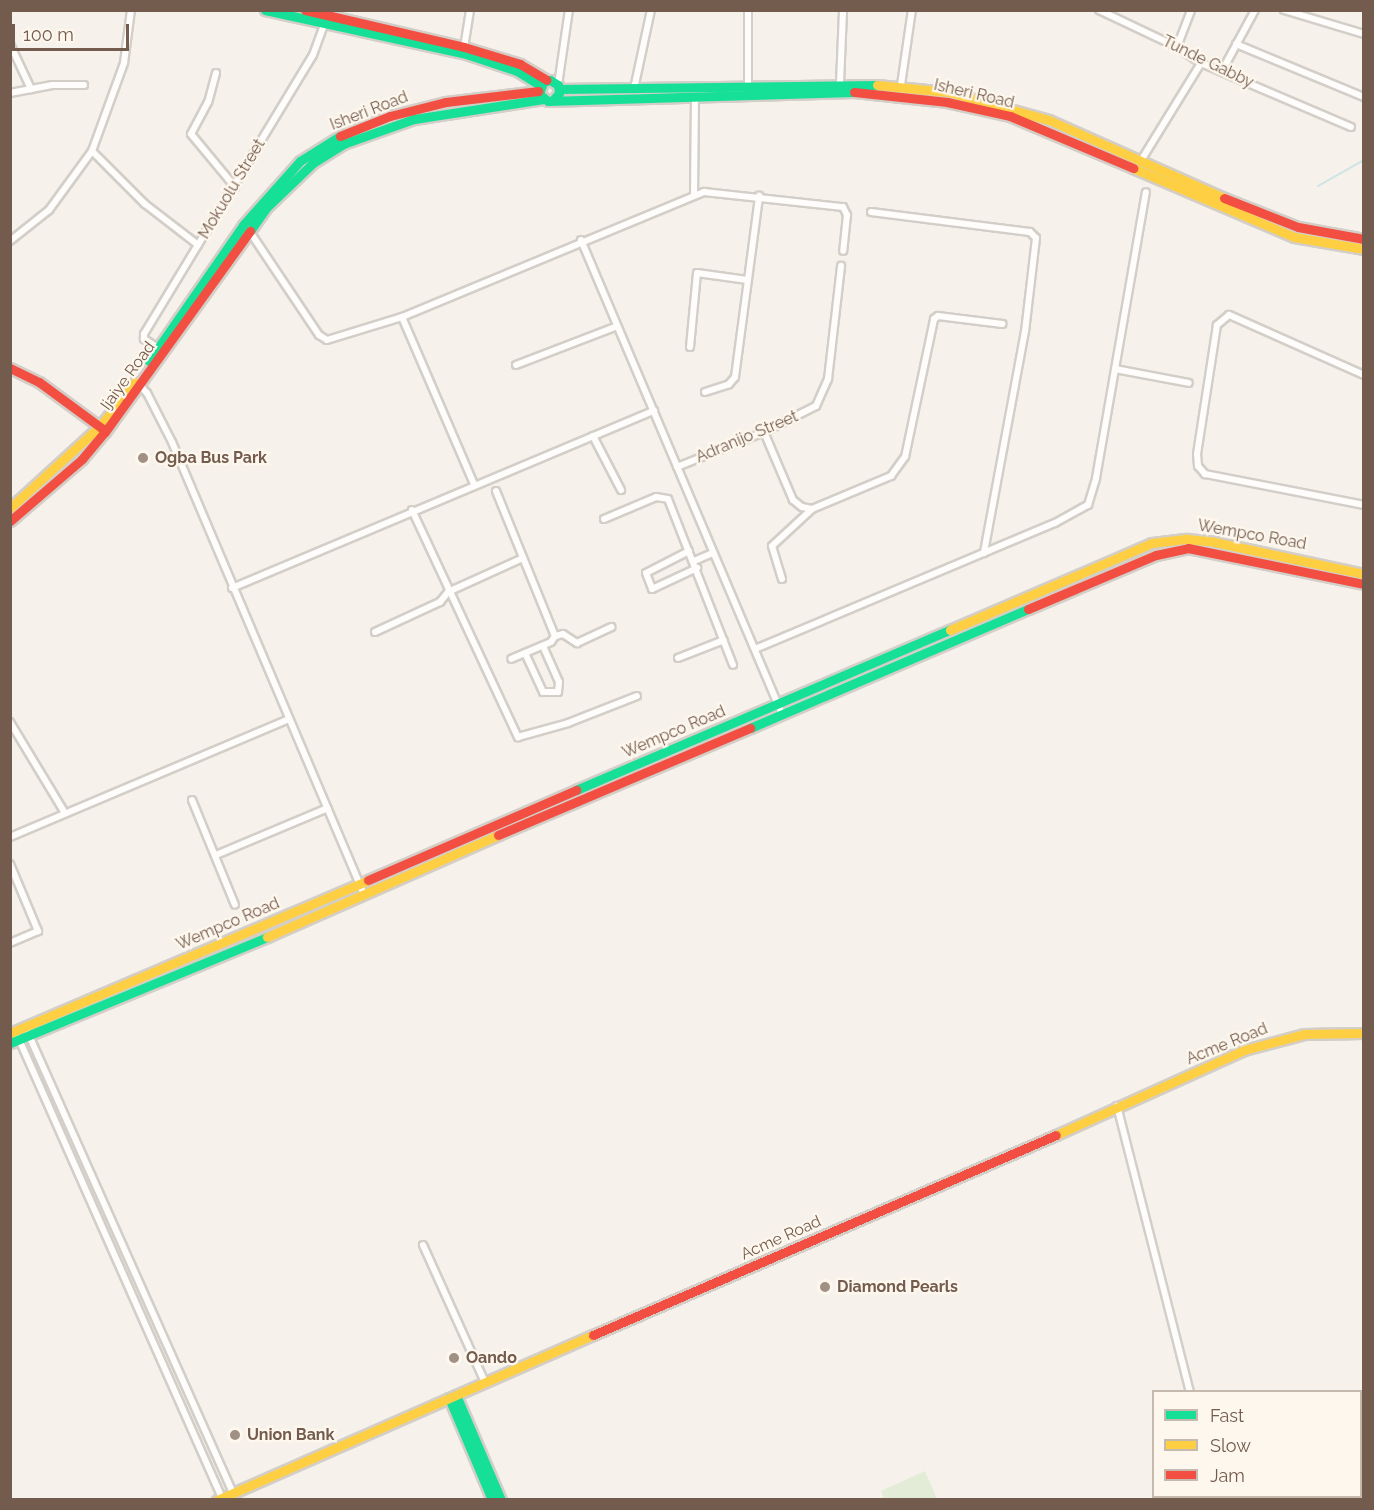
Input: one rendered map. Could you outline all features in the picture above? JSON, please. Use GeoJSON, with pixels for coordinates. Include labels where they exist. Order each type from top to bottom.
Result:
{"type":"FeatureCollection","features":[{"type":"Feature","properties":{"kind":"street"},"geometry":{"type":"LineString","coordinates":[[10,241],[49,210],[92,151],[124,63],[131,10]]}},
{"type":"Feature","properties":{"kind":"street"},"geometry":{"type":"LineString","coordinates":[[265,10],[326,16]]}},
{"type":"Feature","properties":{"kind":"street"},"geometry":{"type":"LineString","coordinates":[[305,10],[464,50],[517,71],[548,87],[558,64],[569,10]]}},
{"type":"Feature","properties":{"kind":"street"},"geometry":{"type":"LineString","coordinates":[[464,50],[470,10]]}},
{"type":"Feature","properties":{"kind":"street"},"geometry":{"type":"LineString","coordinates":[[634,89],[651,10]]}},
{"type":"Feature","properties":{"kind":"street"},"geometry":{"type":"LineString","coordinates":[[748,10],[748,86]]}},
{"type":"Feature","properties":{"kind":"street"},"geometry":{"type":"LineString","coordinates":[[840,83],[843,10]]}},
{"type":"Feature","properties":{"kind":"street"},"geometry":{"type":"LineString","coordinates":[[901,85],[912,10]]}},
{"type":"Feature","properties":{"kind":"street","name":"Tunde Gabby"},"geometry":{"type":"LineString","coordinates":[[1099,10],[1177,47],[1201,63],[1351,128]]}},
{"type":"Feature","properties":{"kind":"street"},"geometry":{"type":"LineString","coordinates":[[1177,47],[1191,10]]}},
{"type":"Feature","properties":{"kind":"street"},"geometry":{"type":"LineString","coordinates":[[1222,71],[1255,10]]}},
{"type":"Feature","properties":{"kind":"street"},"geometry":{"type":"LineString","coordinates":[[1284,10],[1364,34]]}},
{"type":"Feature","properties":{"kind":"street","name":"Mokuolu Street"},"geometry":{"type":"LineString","coordinates":[[158,348],[144,339],[144,334],[313,55],[326,16]]}},
{"type":"Feature","properties":{"kind":"street"},"geometry":{"type":"LineString","coordinates":[[10,44],[31,89]]}},
{"type":"Feature","properties":{"kind":"street"},"geometry":{"type":"LineString","coordinates":[[1236,44],[1364,96]]}},
{"type":"Feature","properties":{"kind":"street"},"geometry":{"type":"LineString","coordinates":[[1142,159],[1201,63]]}},
{"type":"Feature","properties":{"kind":"street"},"geometry":{"type":"LineString","coordinates":[[216,73],[208,102],[191,134],[235,187]]}},
{"type":"Feature","properties":{"kind":"street","name":"Isheri Road"},"geometry":{"type":"LineString","coordinates":[[247,229],[300,161],[347,132],[446,102],[548,87],[634,89],[840,83],[901,85],[1012,111],[1142,159],[1264,216],[1298,227],[1364,239]]}},
{"type":"Feature","properties":{"kind":"street"},"geometry":{"type":"LineString","coordinates":[[10,93],[84,85]]}},
{"type":"Feature","properties":{"kind":"street","name":"Isheri Road"},"geometry":{"type":"LineString","coordinates":[[548,87],[554,100],[897,95],[1012,111],[1261,225],[1294,237],[1364,249]]}},
{"type":"Feature","properties":{"kind":"street"},"geometry":{"type":"LineString","coordinates":[[694,194],[695,98]]}},
{"type":"Feature","properties":{"kind":"street"},"geometry":{"type":"LineString","coordinates":[[92,151],[145,204],[198,246]]}},
{"type":"Feature","properties":{"kind":"street"},"geometry":{"type":"LineString","coordinates":[[755,649],[984,553],[1088,505],[1146,192]]}},
{"type":"Feature","properties":{"kind":"street"},"geometry":{"type":"LineString","coordinates":[[247,229],[319,335],[327,340],[402,317],[580,240],[694,194],[759,196],[843,207],[847,215],[843,250]]}},
{"type":"Feature","properties":{"kind":"street"},"geometry":{"type":"LineString","coordinates":[[705,392],[729,384],[735,377],[759,196]]}},
{"type":"Feature","properties":{"kind":"street"},"geometry":{"type":"LineString","coordinates":[[871,212],[1030,232],[1036,238],[1025,331],[984,553]]}},
{"type":"Feature","properties":{"kind":"street","name":"Ijaiye Road"},"geometry":{"type":"LineString","coordinates":[[138,383],[158,348],[247,229]]}},
{"type":"Feature","properties":{"kind":"street","name":"Ijaiye Road"},"geometry":{"type":"LineString","coordinates":[[10,521],[82,459],[247,229]]}},
{"type":"Feature","properties":{"kind":"street"},"geometry":{"type":"LineString","coordinates":[[580,240],[615,327],[654,411],[782,714]]}},
{"type":"Feature","properties":{"kind":"street","name":"Adranijo Street"},"geometry":{"type":"LineString","coordinates":[[677,468],[764,432],[816,406],[824,395],[841,266]]}},
{"type":"Feature","properties":{"kind":"street"},"geometry":{"type":"LineString","coordinates":[[690,347],[696,273],[748,280]]}},
{"type":"Feature","properties":{"kind":"street"},"geometry":{"type":"LineString","coordinates":[[1364,375],[1229,315],[1217,325],[1197,454],[1198,466],[1205,474],[1364,505]]}},
{"type":"Feature","properties":{"kind":"street"},"geometry":{"type":"LineString","coordinates":[[782,579],[772,546],[812,509],[891,476],[899,469],[934,319],[938,316],[1003,324]]}},
{"type":"Feature","properties":{"kind":"street"},"geometry":{"type":"LineString","coordinates":[[402,317],[474,484]]}},
{"type":"Feature","properties":{"kind":"street"},"geometry":{"type":"LineString","coordinates":[[516,365],[615,327]]}},
{"type":"Feature","properties":{"kind":"street"},"geometry":{"type":"LineString","coordinates":[[10,368],[39,382],[103,429]]}},
{"type":"Feature","properties":{"kind":"street"},"geometry":{"type":"LineString","coordinates":[[1115,369],[1189,383]]}},
{"type":"Feature","properties":{"kind":"street"},"geometry":{"type":"LineString","coordinates":[[138,383],[172,442],[232,588],[365,896]]}},
{"type":"Feature","properties":{"kind":"street"},"geometry":{"type":"LineString","coordinates":[[232,588],[412,510],[654,411]]}},
{"type":"Feature","properties":{"kind":"street","name":"Ijaiye Road"},"geometry":{"type":"LineString","coordinates":[[10,508],[103,429]]}},
{"type":"Feature","properties":{"kind":"street"},"geometry":{"type":"LineString","coordinates":[[764,432],[793,500],[812,509]]}},
{"type":"Feature","properties":{"kind":"street"},"geometry":{"type":"LineString","coordinates":[[593,436],[621,490]]}},
{"type":"Feature","properties":{"kind":"street"},"geometry":{"type":"LineString","coordinates":[[496,490],[555,636]]}},
{"type":"Feature","properties":{"kind":"street"},"geometry":{"type":"LineString","coordinates":[[603,519],[662,496],[668,499],[733,665]]}},
{"type":"Feature","properties":{"kind":"street"},"geometry":{"type":"LineString","coordinates":[[412,510],[448,592],[518,737],[568,723],[638,696]]}},
{"type":"Feature","properties":{"kind":"street","name":"Wempco Road"},"geometry":{"type":"LineString","coordinates":[[14,1037],[360,884],[1152,543],[1187,539],[1279,554],[1364,574]]}},
{"type":"Feature","properties":{"kind":"street","name":"Wempco Road"},"geometry":{"type":"LineString","coordinates":[[27,1031],[365,896],[782,714],[1173,550],[1220,552],[1364,584]]}},
{"type":"Feature","properties":{"kind":"street"},"geometry":{"type":"LineString","coordinates":[[689,551],[646,573],[652,589],[713,553]]}},
{"type":"Feature","properties":{"kind":"street"},"geometry":{"type":"LineString","coordinates":[[1277,565],[1279,554]]}},
{"type":"Feature","properties":{"kind":"street"},"geometry":{"type":"LineString","coordinates":[[375,632],[440,602],[448,592],[523,558]]}},
{"type":"Feature","properties":{"kind":"street"},"geometry":{"type":"LineString","coordinates":[[510,659],[543,646],[555,636],[563,634],[577,643],[611,627]]}},
{"type":"Feature","properties":{"kind":"street"},"geometry":{"type":"LineString","coordinates":[[678,658],[724,640]]}},
{"type":"Feature","properties":{"kind":"street"},"geometry":{"type":"LineString","coordinates":[[525,653],[543,692],[558,692],[559,682],[543,646]]}},
{"type":"Feature","properties":{"kind":"street"},"geometry":{"type":"LineString","coordinates":[[10,837],[289,718]]}},
{"type":"Feature","properties":{"kind":"street"},"geometry":{"type":"LineString","coordinates":[[12,726],[65,813]]}},
{"type":"Feature","properties":{"kind":"street"},"geometry":{"type":"LineString","coordinates":[[192,800],[235,905]]}},
{"type":"Feature","properties":{"kind":"street"},"geometry":{"type":"LineString","coordinates":[[216,855],[328,808]]}},
{"type":"Feature","properties":{"kind":"street"},"geometry":{"type":"LineString","coordinates":[[10,864],[38,931],[10,943]]}},
{"type":"Feature","properties":{"kind":"street"},"geometry":{"type":"LineString","coordinates":[[27,1031],[233,1493]]}},
{"type":"Feature","properties":{"kind":"street","name":"Acme Road"},"geometry":{"type":"LineString","coordinates":[[219,1499],[1244,1050],[1283,1038],[1328,1031],[1364,1033]]}},
{"type":"Feature","properties":{"kind":"street"},"geometry":{"type":"LineString","coordinates":[[14,1037],[181,1405],[219,1499]]}},
{"type":"Feature","properties":{"kind":"street"},"geometry":{"type":"LineString","coordinates":[[1116,1106],[1189,1390]]}},
{"type":"Feature","properties":{"kind":"street"},"geometry":{"type":"LineString","coordinates":[[423,1245],[485,1382]]}},
{"type":"Feature","properties":{"kind":"street"},"geometry":{"type":"LineString","coordinates":[[453,1397],[492,1500]]}},
{"type":"Feature","properties":{"kind":"street"},"geometry":{"type":"LineString","coordinates":[[453,1397],[501,1500]]}},
{"type":"Feature","properties":{"kind":"street"},"geometry":{"type":"LineString","coordinates":[[181,1405],[191,1400]]}},
{"type":"Feature","properties":{"kind":"green space"},"geometry":{"type":"Polygon","coordinates":[[[925,1471],[937,1499],[884,1499],[881,1491],[925,1471]]]}},
{"type":"Feature","properties":{"kind":"waterway"},"geometry":{"type":"LineString","coordinates":[[1318,186],[1364,160]]}},
{"type":"Feature","properties":{"kind":"traffic: fast"},"geometry":{"type":"LineString","coordinates":[[265,10],[463,53],[517,71],[539,85]]}},
{"type":"Feature","properties":{"kind":"traffic: fast"},"geometry":{"type":"LineString","coordinates":[[553,100],[559,93],[558,85],[550,80],[543,82],[539,94],[548,101],[854,92]]}},
{"type":"Feature","properties":{"kind":"traffic: fast"},"geometry":{"type":"LineString","coordinates":[[559,89],[877,85]]}},
{"type":"Feature","properties":{"kind":"traffic: fast"},"geometry":{"type":"LineString","coordinates":[[250,231],[266,208],[313,163],[343,144],[414,119],[543,99]]}},
{"type":"Feature","properties":{"kind":"traffic: fast"},"geometry":{"type":"LineString","coordinates":[[149,361],[243,225],[300,161],[340,136]]}},
{"type":"Feature","properties":{"kind":"traffic: fast"},"geometry":{"type":"LineString","coordinates":[[750,728],[1028,609]]}},
{"type":"Feature","properties":{"kind":"traffic: fast"},"geometry":{"type":"LineString","coordinates":[[576,790],[950,630]]}},
{"type":"Feature","properties":{"kind":"traffic: fast"},"geometry":{"type":"LineString","coordinates":[[10,1043],[267,937]]}},
{"type":"Feature","properties":{"kind":"traffic: fast"},"geometry":{"type":"LineString","coordinates":[[456,1395],[501,1500]]}},
{"type":"Feature","properties":{"kind":"traffic: fast"},"geometry":{"type":"LineString","coordinates":[[449,1398],[492,1500]]}},
{"type":"Feature","properties":{"kind":"traffic: slow"},"geometry":{"type":"LineString","coordinates":[[877,85],[948,92],[1049,120],[1224,198]]}},
{"type":"Feature","properties":{"kind":"traffic: slow"},"geometry":{"type":"LineString","coordinates":[[1133,168],[1294,237],[1364,249]]}},
{"type":"Feature","properties":{"kind":"traffic: slow"},"geometry":{"type":"LineString","coordinates":[[10,508],[100,426],[135,382]]}},
{"type":"Feature","properties":{"kind":"traffic: slow"},"geometry":{"type":"LineString","coordinates":[[950,630],[1152,543],[1187,539],[1214,542],[1364,574]]}},
{"type":"Feature","properties":{"kind":"traffic: slow"},"geometry":{"type":"LineString","coordinates":[[267,937],[498,835]]}},
{"type":"Feature","properties":{"kind":"traffic: slow"},"geometry":{"type":"LineString","coordinates":[[10,1033],[368,880]]}},
{"type":"Feature","properties":{"kind":"traffic: slow"},"geometry":{"type":"LineString","coordinates":[[1056,1135],[1244,1050],[1304,1034],[1364,1033]]}},
{"type":"Feature","properties":{"kind":"traffic: slow"},"geometry":{"type":"LineString","coordinates":[[217,1500],[593,1335]]}},
{"type":"Feature","properties":{"kind":"traffic: jam"},"geometry":{"type":"LineString","coordinates":[[305,10],[464,47],[520,64],[547,80]]}},
{"type":"Feature","properties":{"kind":"traffic: jam"},"geometry":{"type":"LineString","coordinates":[[340,136],[390,116],[446,102],[538,91]]}},
{"type":"Feature","properties":{"kind":"traffic: jam"},"geometry":{"type":"LineString","coordinates":[[854,92],[947,102],[1010,116],[1133,168]]}},
{"type":"Feature","properties":{"kind":"traffic: jam"},"geometry":{"type":"LineString","coordinates":[[1224,198],[1298,227],[1364,239]]}},
{"type":"Feature","properties":{"kind":"traffic: jam"},"geometry":{"type":"LineString","coordinates":[[10,521],[82,459],[105,432],[250,231]]}},
{"type":"Feature","properties":{"kind":"traffic: jam"},"geometry":{"type":"LineString","coordinates":[[10,368],[39,382],[103,429]]}},
{"type":"Feature","properties":{"kind":"traffic: jam"},"geometry":{"type":"LineString","coordinates":[[1028,609],[1156,555],[1188,548],[1364,584]]}},
{"type":"Feature","properties":{"kind":"traffic: jam"},"geometry":{"type":"LineString","coordinates":[[498,835],[750,728]]}},
{"type":"Feature","properties":{"kind":"traffic: jam"},"geometry":{"type":"LineString","coordinates":[[368,880],[576,790]]}},
{"type":"Feature","properties":{"kind":"traffic: jam"},"geometry":{"type":"LineString","coordinates":[[593,1335],[1056,1135]]}},
{"type":"Feature","properties":{"kind":"place","name":"Ogba Bus Park"},"geometry":{"type":"Point","coordinates":[143,458]}},
{"type":"Feature","properties":{"kind":"place","name":"Diamond Pearls"},"geometry":{"type":"Point","coordinates":[825,1287]}},
{"type":"Feature","properties":{"kind":"place","name":"Oando"},"geometry":{"type":"Point","coordinates":[454,1358]}},
{"type":"Feature","properties":{"kind":"place","name":"Union Bank"},"geometry":{"type":"Point","coordinates":[235,1435]}}]}
